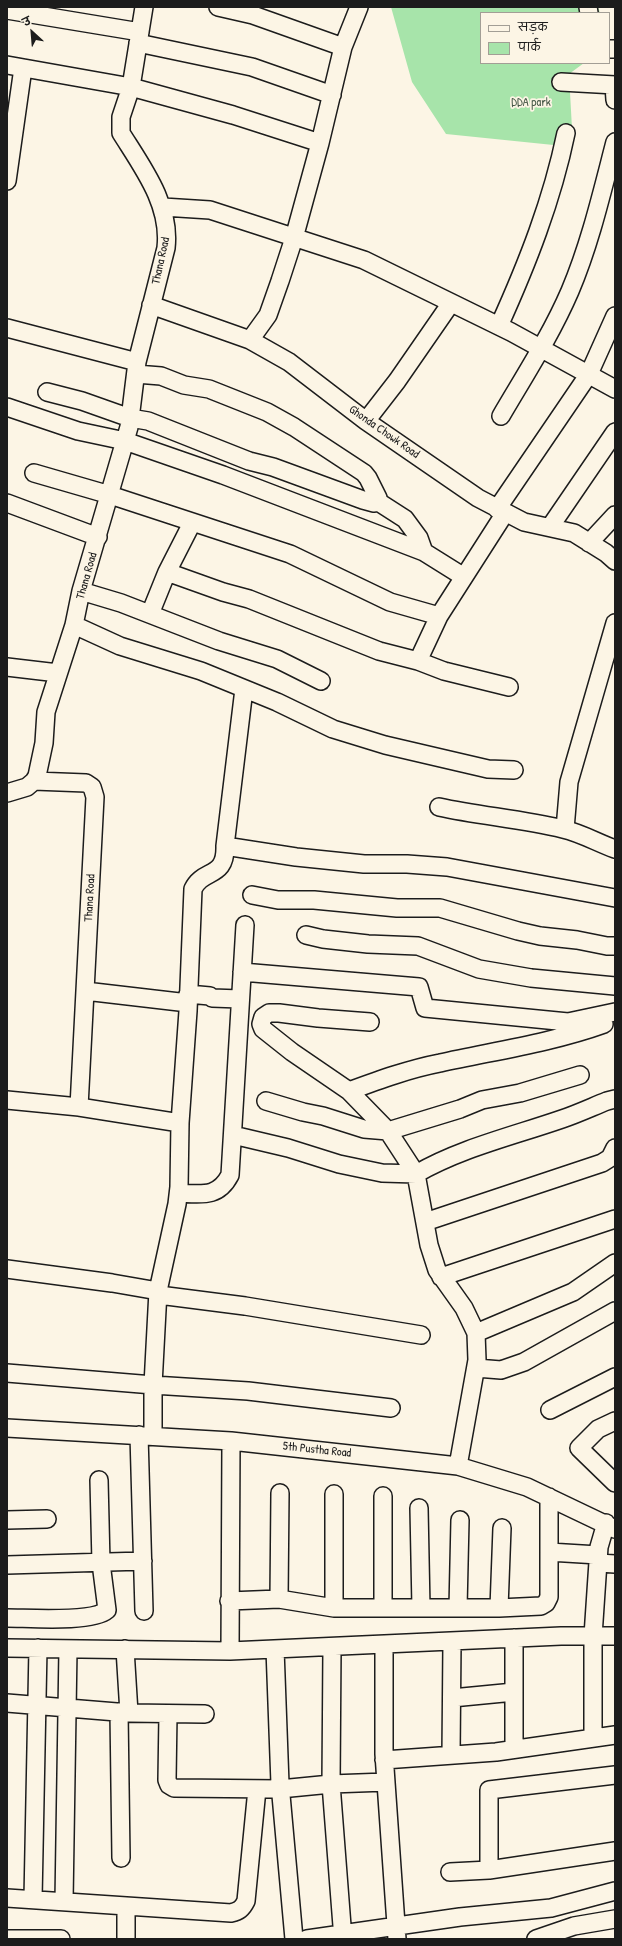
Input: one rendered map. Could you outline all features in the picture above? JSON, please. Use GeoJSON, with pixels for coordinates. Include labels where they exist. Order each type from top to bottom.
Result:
{"type":"FeatureCollection","features":[{"type":"Feature","properties":{"kind":"street","name":"Thana Road"},"geometry":{"type":"LineString","coordinates":[[79,1107],[96,797],[92,787],[86,783],[34,782],[44,743],[46,712],[74,625],[81,591],[125,441],[130,418],[137,368],[166,242],[167,229],[163,208],[157,194],[121,133],[121,117],[131,87],[144,7]]}},
{"type":"Feature","properties":{"kind":"street"},"geometry":{"type":"LineString","coordinates":[[218,7],[253,15],[343,47]]}},
{"type":"Feature","properties":{"kind":"street"},"geometry":{"type":"LineString","coordinates":[[250,340],[268,315],[294,238],[320,143],[343,47],[360,7]]}},
{"type":"Feature","properties":{"kind":"street"},"geometry":{"type":"LineString","coordinates":[[7,10],[139,38],[252,67],[332,95]]}},
{"type":"Feature","properties":{"kind":"street"},"geometry":{"type":"LineString","coordinates":[[7,181],[15,67],[131,87],[233,115],[320,143]]}},
{"type":"Feature","properties":{"kind":"street"},"geometry":{"type":"LineString","coordinates":[[561,82],[615,90]]}},
{"type":"Feature","properties":{"kind":"street"},"geometry":{"type":"LineString","coordinates":[[499,326],[524,272],[546,211],[566,134]]}},
{"type":"Feature","properties":{"kind":"street"},"geometry":{"type":"LineString","coordinates":[[501,416],[541,349],[570,290],[598,209],[615,142]]}},
{"type":"Feature","properties":{"kind":"street"},"geometry":{"type":"LineString","coordinates":[[163,208],[210,210],[364,260],[499,326],[615,389]]}},
{"type":"Feature","properties":{"kind":"street"},"geometry":{"type":"LineString","coordinates":[[366,421],[397,381],[451,303]]}},
{"type":"Feature","properties":{"kind":"street","name":"Ghonda Chowk Road"},"geometry":{"type":"LineString","coordinates":[[151,304],[250,340],[289,362],[366,421],[478,498],[524,522],[574,533],[606,553],[615,561]]}},
{"type":"Feature","properties":{"kind":"street"},"geometry":{"type":"LineString","coordinates":[[418,661],[439,616],[464,577],[501,511],[589,374],[615,316]]}},
{"type":"Feature","properties":{"kind":"street"},"geometry":{"type":"LineString","coordinates":[[7,328],[137,368],[184,385],[209,388],[274,416],[294,427],[364,473],[377,492],[377,501]]}},
{"type":"Feature","properties":{"kind":"street"},"geometry":{"type":"LineString","coordinates":[[47,392],[82,401],[130,418],[148,421],[249,461],[273,467],[343,494],[370,502],[377,501],[405,519],[419,538],[424,552]]}},
{"type":"Feature","properties":{"kind":"street"},"geometry":{"type":"LineString","coordinates":[[7,407],[78,431],[125,441],[223,475],[424,552],[464,577]]}},
{"type":"Feature","properties":{"kind":"street"},"geometry":{"type":"LineString","coordinates":[[550,527],[615,432]]}},
{"type":"Feature","properties":{"kind":"street"},"geometry":{"type":"LineString","coordinates":[[34,473],[110,494],[290,554],[390,602],[439,616]]}},
{"type":"Feature","properties":{"kind":"street"},"geometry":{"type":"LineString","coordinates":[[7,502],[98,537]]}},
{"type":"Feature","properties":{"kind":"street"},"geometry":{"type":"LineString","coordinates":[[589,543],[615,515]]}},
{"type":"Feature","properties":{"kind":"street"},"geometry":{"type":"LineString","coordinates":[[150,614],[167,572],[192,522]]}},
{"type":"Feature","properties":{"kind":"street"},"geometry":{"type":"LineString","coordinates":[[167,572],[223,592],[249,599],[379,651],[418,661],[444,671],[509,687]]}},
{"type":"Feature","properties":{"kind":"street"},"geometry":{"type":"LineString","coordinates":[[81,591],[150,614],[219,641],[278,659],[321,681]]}},
{"type":"Feature","properties":{"kind":"street"},"geometry":{"type":"LineString","coordinates":[[565,829],[569,782],[615,623]]}},
{"type":"Feature","properties":{"kind":"street"},"geometry":{"type":"LineString","coordinates":[[74,625],[120,646],[201,671],[333,729],[385,745],[488,769],[514,770]]}},
{"type":"Feature","properties":{"kind":"street"},"geometry":{"type":"LineString","coordinates":[[7,667],[58,673]]}},
{"type":"Feature","properties":{"kind":"street"},"geometry":{"type":"LineString","coordinates":[[144,1611],[143,1561],[146,1435],[153,1385],[158,1293],[179,1193],[180,1123],[193,889],[195,884],[224,863],[244,689]]}},
{"type":"Feature","properties":{"kind":"street"},"geometry":{"type":"LineString","coordinates":[[7,793],[27,787],[34,782]]}},
{"type":"Feature","properties":{"kind":"street"},"geometry":{"type":"LineString","coordinates":[[439,807],[470,814],[499,817],[565,829],[615,849]]}},
{"type":"Feature","properties":{"kind":"street"},"geometry":{"type":"LineString","coordinates":[[225,846],[296,857],[364,864],[407,864],[447,867],[615,898]]}},
{"type":"Feature","properties":{"kind":"street"},"geometry":{"type":"LineString","coordinates":[[252,895],[278,900],[314,900],[397,908],[440,908],[518,931],[607,946],[615,946]]}},
{"type":"Feature","properties":{"kind":"street"},"geometry":{"type":"LineString","coordinates":[[179,1193],[204,1194],[216,1191],[225,1185],[230,1175],[245,925]]}},
{"type":"Feature","properties":{"kind":"street"},"geometry":{"type":"LineString","coordinates":[[306,935],[323,939],[360,943],[418,946],[479,969],[531,978],[615,986]]}},
{"type":"Feature","properties":{"kind":"street"},"geometry":{"type":"LineString","coordinates":[[242,972],[419,988],[425,1008],[568,1022],[615,1012]]}},
{"type":"Feature","properties":{"kind":"street"},"geometry":{"type":"LineString","coordinates":[[85,991],[188,998],[210,996],[212,998],[240,999]]}},
{"type":"Feature","properties":{"kind":"street"},"geometry":{"type":"LineString","coordinates":[[370,1022],[269,1013],[263,1017],[261,1024],[263,1029],[292,1052],[349,1091],[388,1131],[416,1174],[429,1245],[441,1277],[464,1308],[476,1333],[476,1368],[458,1466]]}},
{"type":"Feature","properties":{"kind":"street"},"geometry":{"type":"LineString","coordinates":[[349,1091],[388,1076],[425,1066],[582,1031],[615,1020]]}},
{"type":"Feature","properties":{"kind":"street"},"geometry":{"type":"LineString","coordinates":[[266,1101],[303,1112],[323,1116],[364,1129],[388,1131],[460,1109],[482,1100],[520,1093],[580,1074]]}},
{"type":"Feature","properties":{"kind":"street"},"geometry":{"type":"LineString","coordinates":[[233,1135],[288,1148],[339,1164],[382,1173],[416,1174],[436,1163],[472,1149],[563,1119],[615,1099]]}},
{"type":"Feature","properties":{"kind":"street"},"geometry":{"type":"LineString","coordinates":[[7,1100],[79,1107],[180,1123]]}},
{"type":"Feature","properties":{"kind":"street"},"geometry":{"type":"LineString","coordinates":[[425,1222],[602,1163],[610,1158],[615,1148]]}},
{"type":"Feature","properties":{"kind":"street"},"geometry":{"type":"LineString","coordinates":[[441,1277],[615,1219]]}},
{"type":"Feature","properties":{"kind":"street"},"geometry":{"type":"LineString","coordinates":[[476,1333],[573,1292],[615,1263]]}},
{"type":"Feature","properties":{"kind":"street"},"geometry":{"type":"LineString","coordinates":[[7,1269],[112,1282],[158,1293],[421,1335]]}},
{"type":"Feature","properties":{"kind":"street"},"geometry":{"type":"LineString","coordinates":[[476,1368],[501,1370],[524,1362],[615,1311]]}},
{"type":"Feature","properties":{"kind":"street"},"geometry":{"type":"LineString","coordinates":[[7,1373],[248,1391],[391,1408]]}},
{"type":"Feature","properties":{"kind":"street"},"geometry":{"type":"LineString","coordinates":[[550,1410],[615,1377]]}},
{"type":"Feature","properties":{"kind":"street"},"geometry":{"type":"LineString","coordinates":[[615,1421],[598,1429],[579,1448],[615,1483]]}},
{"type":"Feature","properties":{"kind":"street","name":"5th Pustha Road"},"geometry":{"type":"LineString","coordinates":[[7,1428],[231,1441],[458,1466],[527,1487],[611,1526]]}},
{"type":"Feature","properties":{"kind":"street"},"geometry":{"type":"LineString","coordinates":[[230,1651],[229,1601],[231,1441]]}},
{"type":"Feature","properties":{"kind":"street"},"geometry":{"type":"LineString","coordinates":[[7,1618],[80,1618],[102,1615],[107,1610],[101,1563],[99,1480]]}},
{"type":"Feature","properties":{"kind":"street"},"geometry":{"type":"LineString","coordinates":[[279,1599],[280,1493]]}},
{"type":"Feature","properties":{"kind":"street"},"geometry":{"type":"LineString","coordinates":[[334,1494],[334,1608]]}},
{"type":"Feature","properties":{"kind":"street"},"geometry":{"type":"LineString","coordinates":[[383,1496],[383,1608]]}},
{"type":"Feature","properties":{"kind":"street"},"geometry":{"type":"LineString","coordinates":[[229,1601],[279,1599],[334,1608],[499,1608],[540,1606],[546,1603],[549,1597],[549,1497]]}},
{"type":"Feature","properties":{"kind":"street"},"geometry":{"type":"LineString","coordinates":[[419,1508],[421,1608]]}},
{"type":"Feature","properties":{"kind":"street"},"geometry":{"type":"LineString","coordinates":[[7,1520],[47,1519]]}},
{"type":"Feature","properties":{"kind":"street"},"geometry":{"type":"LineString","coordinates":[[458,1608],[460,1520]]}},
{"type":"Feature","properties":{"kind":"street"},"geometry":{"type":"LineString","coordinates":[[593,1738],[593,1636],[598,1558],[600,1538],[611,1526]]}},
{"type":"Feature","properties":{"kind":"street"},"geometry":{"type":"LineString","coordinates":[[499,1608],[502,1528]]}},
{"type":"Feature","properties":{"kind":"street"},"geometry":{"type":"LineString","coordinates":[[549,1552],[598,1558],[615,1564]]}},
{"type":"Feature","properties":{"kind":"street"},"geometry":{"type":"LineString","coordinates":[[7,1565],[143,1561]]}},
{"type":"Feature","properties":{"kind":"street"},"geometry":{"type":"LineString","coordinates":[[7,1648],[230,1651],[514,1638],[615,1636]]}},
{"type":"Feature","properties":{"kind":"street"},"geometry":{"type":"LineString","coordinates":[[514,1638],[514,1749]]}},
{"type":"Feature","properties":{"kind":"street"},"geometry":{"type":"LineString","coordinates":[[451,1755],[452,1642]]}},
{"type":"Feature","properties":{"kind":"street"},"geometry":{"type":"LineString","coordinates":[[384,1645],[384,1760],[396,1932]]}},
{"type":"Feature","properties":{"kind":"street"},"geometry":{"type":"LineString","coordinates":[[332,1647],[331,1784],[343,1936]]}},
{"type":"Feature","properties":{"kind":"street"},"geometry":{"type":"LineString","coordinates":[[33,1899],[38,1648]]}},
{"type":"Feature","properties":{"kind":"street"},"geometry":{"type":"LineString","coordinates":[[64,1902],[68,1649]]}},
{"type":"Feature","properties":{"kind":"street"},"geometry":{"type":"LineString","coordinates":[[121,1858],[125,1649]]}},
{"type":"Feature","properties":{"kind":"street"},"geometry":{"type":"LineString","coordinates":[[275,1649],[280,1789],[294,1939]]}},
{"type":"Feature","properties":{"kind":"street"},"geometry":{"type":"LineString","coordinates":[[452,1698],[514,1692]]}},
{"type":"Feature","properties":{"kind":"street"},"geometry":{"type":"LineString","coordinates":[[7,1703],[124,1712],[205,1714]]}},
{"type":"Feature","properties":{"kind":"street"},"geometry":{"type":"LineString","coordinates":[[168,1714],[167,1780],[169,1785],[174,1788],[280,1789],[331,1784],[386,1782]]}},
{"type":"Feature","properties":{"kind":"street"},"geometry":{"type":"LineString","coordinates":[[384,1760],[514,1749],[615,1735]]}},
{"type":"Feature","properties":{"kind":"street"},"geometry":{"type":"LineString","coordinates":[[489,1870],[489,1790],[615,1775]]}},
{"type":"Feature","properties":{"kind":"street"},"geometry":{"type":"LineString","coordinates":[[7,1898],[230,1913],[238,1911],[243,1907],[246,1901],[257,1788]]}},
{"type":"Feature","properties":{"kind":"street"},"geometry":{"type":"LineString","coordinates":[[450,1872],[489,1870],[615,1851]]}},
{"type":"Feature","properties":{"kind":"street"},"geometry":{"type":"LineString","coordinates":[[307,1939],[396,1932],[460,1917],[551,1908],[615,1890]]}},
{"type":"Feature","properties":{"kind":"street"},"geometry":{"type":"LineString","coordinates":[[126,1906],[126,1939]]}},
{"type":"Feature","properties":{"kind":"street"},"geometry":{"type":"LineString","coordinates":[[536,1939],[574,1926],[615,1919]]}},
{"type":"Feature","properties":{"kind":"street"},"geometry":{"type":"LineString","coordinates":[[7,1939],[61,1939]]}},
{"type":"Feature","properties":{"kind":"green space","name":"DDA park"},"geometry":{"type":"Polygon","coordinates":[[[391,7],[598,7],[600,12],[480,12],[480,64],[583,64],[569,74],[573,147],[446,134],[412,82],[391,7]]]}}]}
